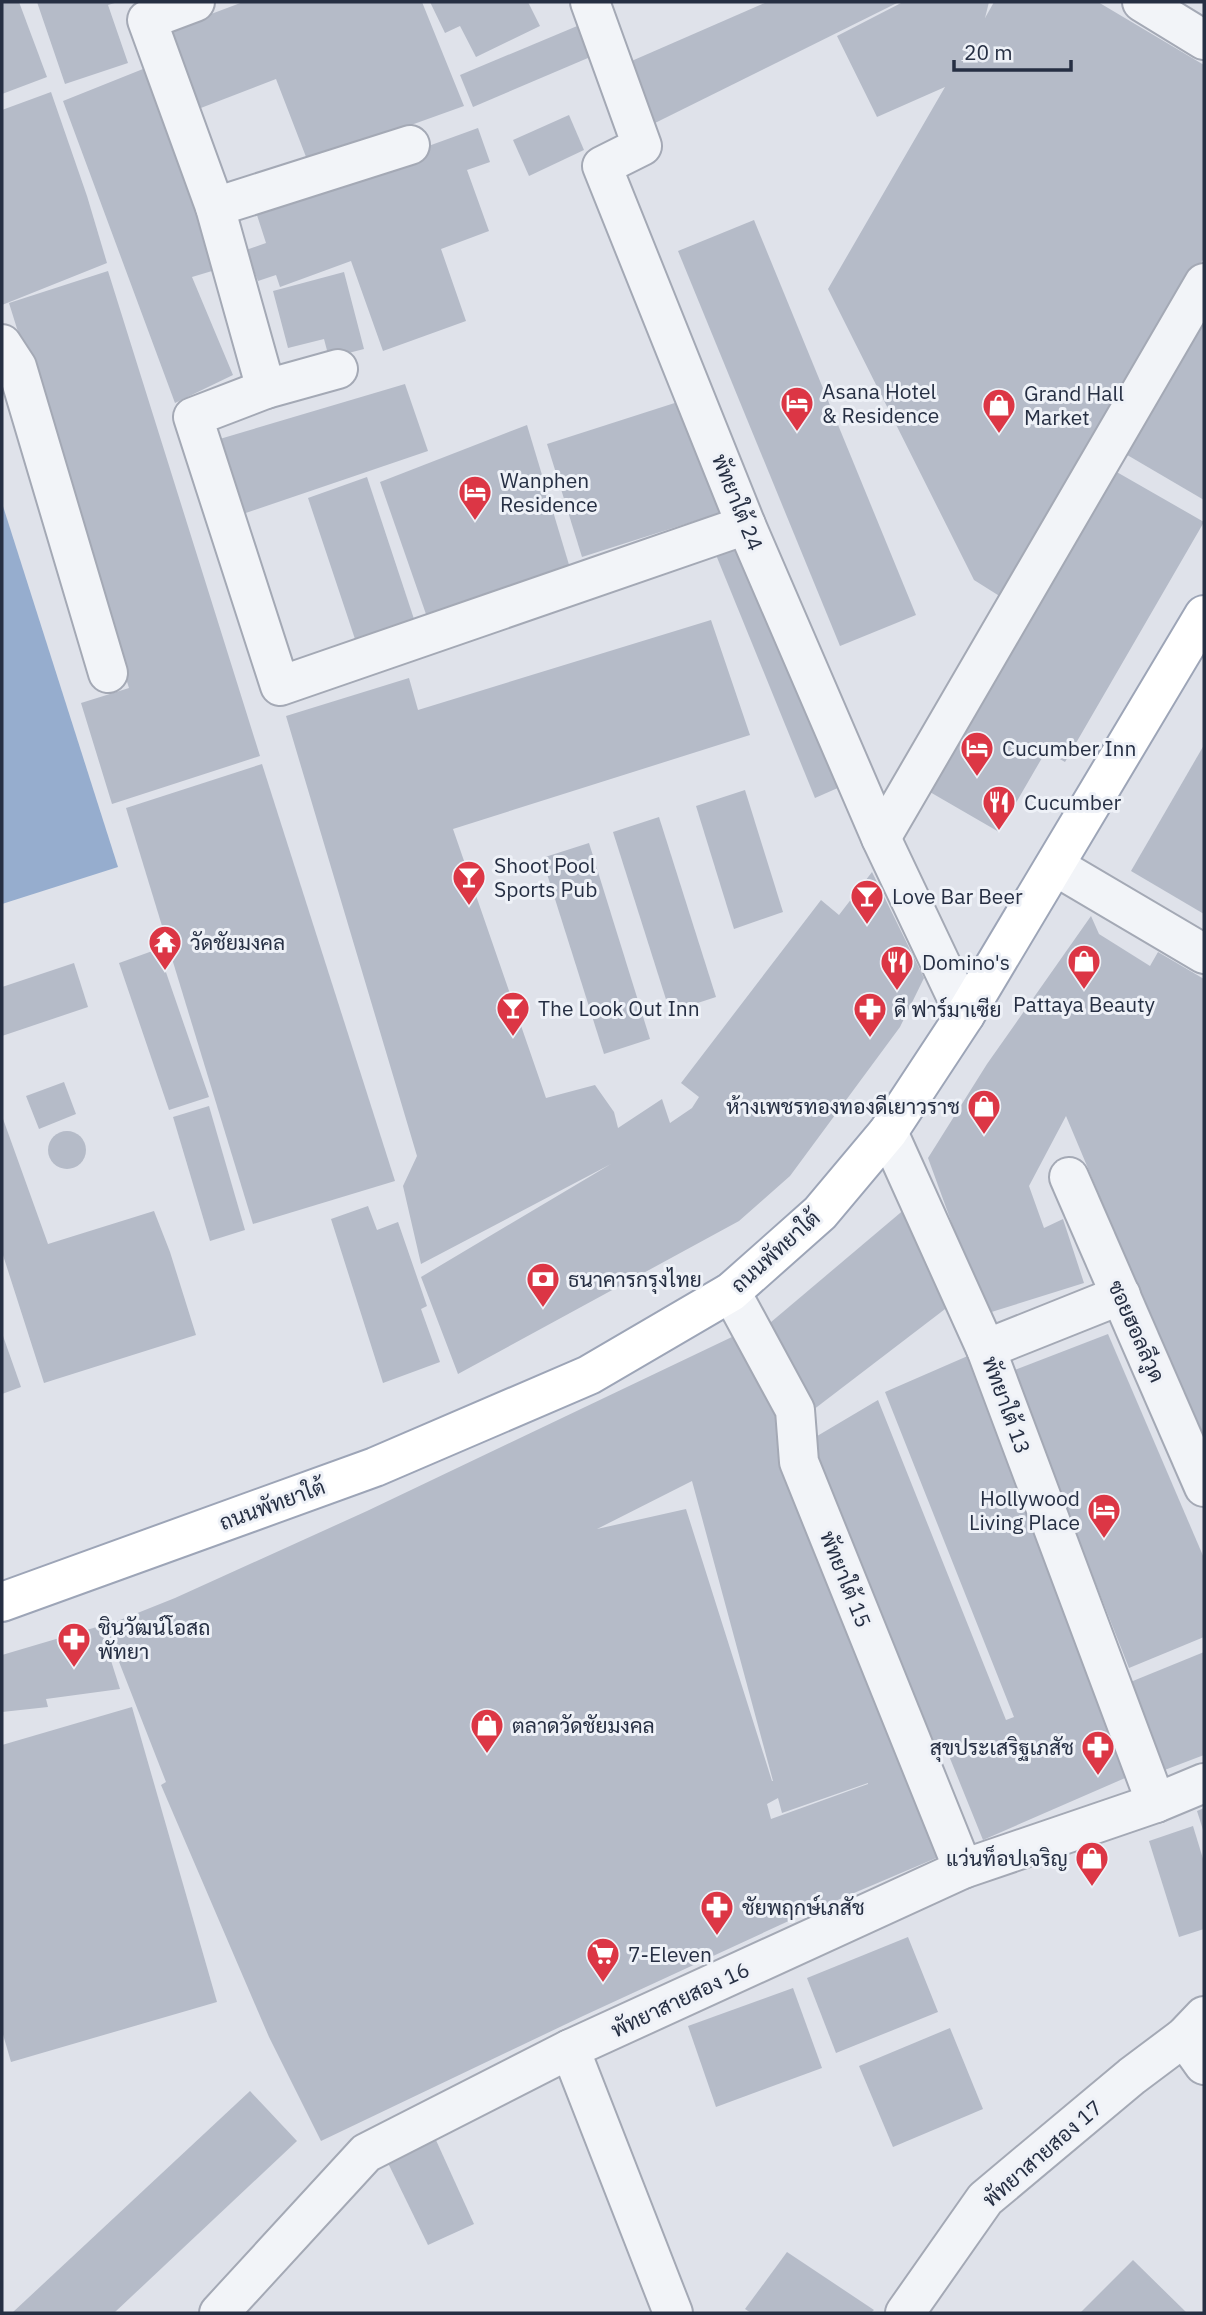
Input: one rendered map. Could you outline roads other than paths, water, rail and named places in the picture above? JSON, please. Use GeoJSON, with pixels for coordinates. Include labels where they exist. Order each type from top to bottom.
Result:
{"type":"FeatureCollection","features":[{"type":"Feature","properties":{"kind":"main road","name":"ถนนพัทยาใต้"},"geometry":{"type":"LineString","coordinates":[[2,1602],[388,1461],[589,1376],[731,1292],[820,1213],[888,1132],[965,1015],[1199,636]]}},
{"type":"Feature","properties":{"kind":"street"},"geometry":{"type":"LineString","coordinates":[[195,2],[147,20],[215,207],[266,389]]}},
{"type":"Feature","properties":{"kind":"street","name":"พัทยาใต้ 24"},"geometry":{"type":"LineString","coordinates":[[590,2],[642,146],[602,166],[746,525],[881,838],[965,1015]]}},
{"type":"Feature","properties":{"kind":"street"},"geometry":{"type":"LineString","coordinates":[[1142,2],[1204,40]]}},
{"type":"Feature","properties":{"kind":"street"},"geometry":{"type":"LineString","coordinates":[[215,207],[410,145]]}},
{"type":"Feature","properties":{"kind":"street"},"geometry":{"type":"LineString","coordinates":[[881,838],[1204,283]]}},
{"type":"Feature","properties":{"kind":"street"},"geometry":{"type":"LineString","coordinates":[[2,344],[17,367],[108,673]]}},
{"type":"Feature","properties":{"kind":"street"},"geometry":{"type":"LineString","coordinates":[[338,369],[266,389],[193,417],[280,686],[746,525]]}},
{"type":"Feature","properties":{"kind":"street"},"geometry":{"type":"LineString","coordinates":[[1055,866],[1204,954]]}},
{"type":"Feature","properties":{"kind":"street","name":"พัทยาใต้ 13"},"geometry":{"type":"LineString","coordinates":[[888,1132],[986,1349],[1156,1803]]}},
{"type":"Feature","properties":{"kind":"street","name":"ซอยฮอลลีวูด"},"geometry":{"type":"LineString","coordinates":[[1069,1177],[1204,1487]]}},
{"type":"Feature","properties":{"kind":"street","name":"พัทยาใต้ 15"},"geometry":{"type":"LineString","coordinates":[[731,1292],[795,1410],[799,1462],[964,1869]]}},
{"type":"Feature","properties":{"kind":"street"},"geometry":{"type":"LineString","coordinates":[[986,1349],[1121,1295]]}},
{"type":"Feature","properties":{"kind":"street","name":"พัทยาสายสอง 16"},"geometry":{"type":"LineString","coordinates":[[219,2313],[366,2153],[570,2049],[964,1869],[1156,1803],[1204,1783]]}},
{"type":"Feature","properties":{"kind":"street","name":"พัทยาสายสอง 17"},"geometry":{"type":"LineString","coordinates":[[905,2313],[985,2199],[1132,2076],[1197,2039]]}},
{"type":"Feature","properties":{"kind":"street"},"geometry":{"type":"LineString","coordinates":[[570,2049],[673,2313]]}},
{"type":"Feature","properties":{"kind":"water"},"geometry":{"type":"Polygon","coordinates":[[[2,503],[118,867],[2,904],[2,503]]]}},
{"type":"Feature","properties":{"kind":"place","name":"Asana Hotel & Residence"},"geometry":{"type":"Point","coordinates":[797,433]}},
{"type":"Feature","properties":{"kind":"place","name":"Grand Hall Market"},"geometry":{"type":"Point","coordinates":[999,435]}},
{"type":"Feature","properties":{"kind":"place","name":"Wanphen Residence"},"geometry":{"type":"Point","coordinates":[475,522]}},
{"type":"Feature","properties":{"kind":"place","name":"Cucumber Inn"},"geometry":{"type":"Point","coordinates":[977,778]}},
{"type":"Feature","properties":{"kind":"place","name":"Cucumber"},"geometry":{"type":"Point","coordinates":[999,832]}},
{"type":"Feature","properties":{"kind":"place","name":"Shoot Pool Sports Pub"},"geometry":{"type":"Point","coordinates":[469,907]}},
{"type":"Feature","properties":{"kind":"place","name":"Love Bar Beer"},"geometry":{"type":"Point","coordinates":[867,926]}},
{"type":"Feature","properties":{"kind":"place","name":"วัดชัยมงคล"},"geometry":{"type":"Point","coordinates":[165,972]}},
{"type":"Feature","properties":{"kind":"place","name":"Pattaya Beauty"},"geometry":{"type":"Point","coordinates":[1084,991]}},
{"type":"Feature","properties":{"kind":"place","name":"Domino's"},"geometry":{"type":"Point","coordinates":[897,992]}},
{"type":"Feature","properties":{"kind":"place","name":"The Look Out Inn"},"geometry":{"type":"Point","coordinates":[513,1038]}},
{"type":"Feature","properties":{"kind":"place","name":"ดี ฟาร์มาเซีย"},"geometry":{"type":"Point","coordinates":[870,1039]}},
{"type":"Feature","properties":{"kind":"place","name":"ห้างเพชรทองทองดีเยาวราช"},"geometry":{"type":"Point","coordinates":[984,1136]}},
{"type":"Feature","properties":{"kind":"place","name":"ธนาคารกรุงไทย"},"geometry":{"type":"Point","coordinates":[543,1309]}},
{"type":"Feature","properties":{"kind":"place","name":"Hollywood Living Place"},"geometry":{"type":"Point","coordinates":[1104,1540]}},
{"type":"Feature","properties":{"kind":"place","name":"ชินวัฒน์โอสถ พัทยา"},"geometry":{"type":"Point","coordinates":[74,1669]}},
{"type":"Feature","properties":{"kind":"place","name":"ตลาดวัดชัยมงคล"},"geometry":{"type":"Point","coordinates":[487,1755]}},
{"type":"Feature","properties":{"kind":"place","name":"สุขประเสริฐเภสัช"},"geometry":{"type":"Point","coordinates":[1098,1777]}},
{"type":"Feature","properties":{"kind":"place","name":"แว่นท็อปเจริญ"},"geometry":{"type":"Point","coordinates":[1092,1888]}},
{"type":"Feature","properties":{"kind":"place","name":"ชัยพฤกษ์เภสัช"},"geometry":{"type":"Point","coordinates":[717,1937]}},
{"type":"Feature","properties":{"kind":"place","name":"7-Eleven"},"geometry":{"type":"Point","coordinates":[603,1984]}}]}
